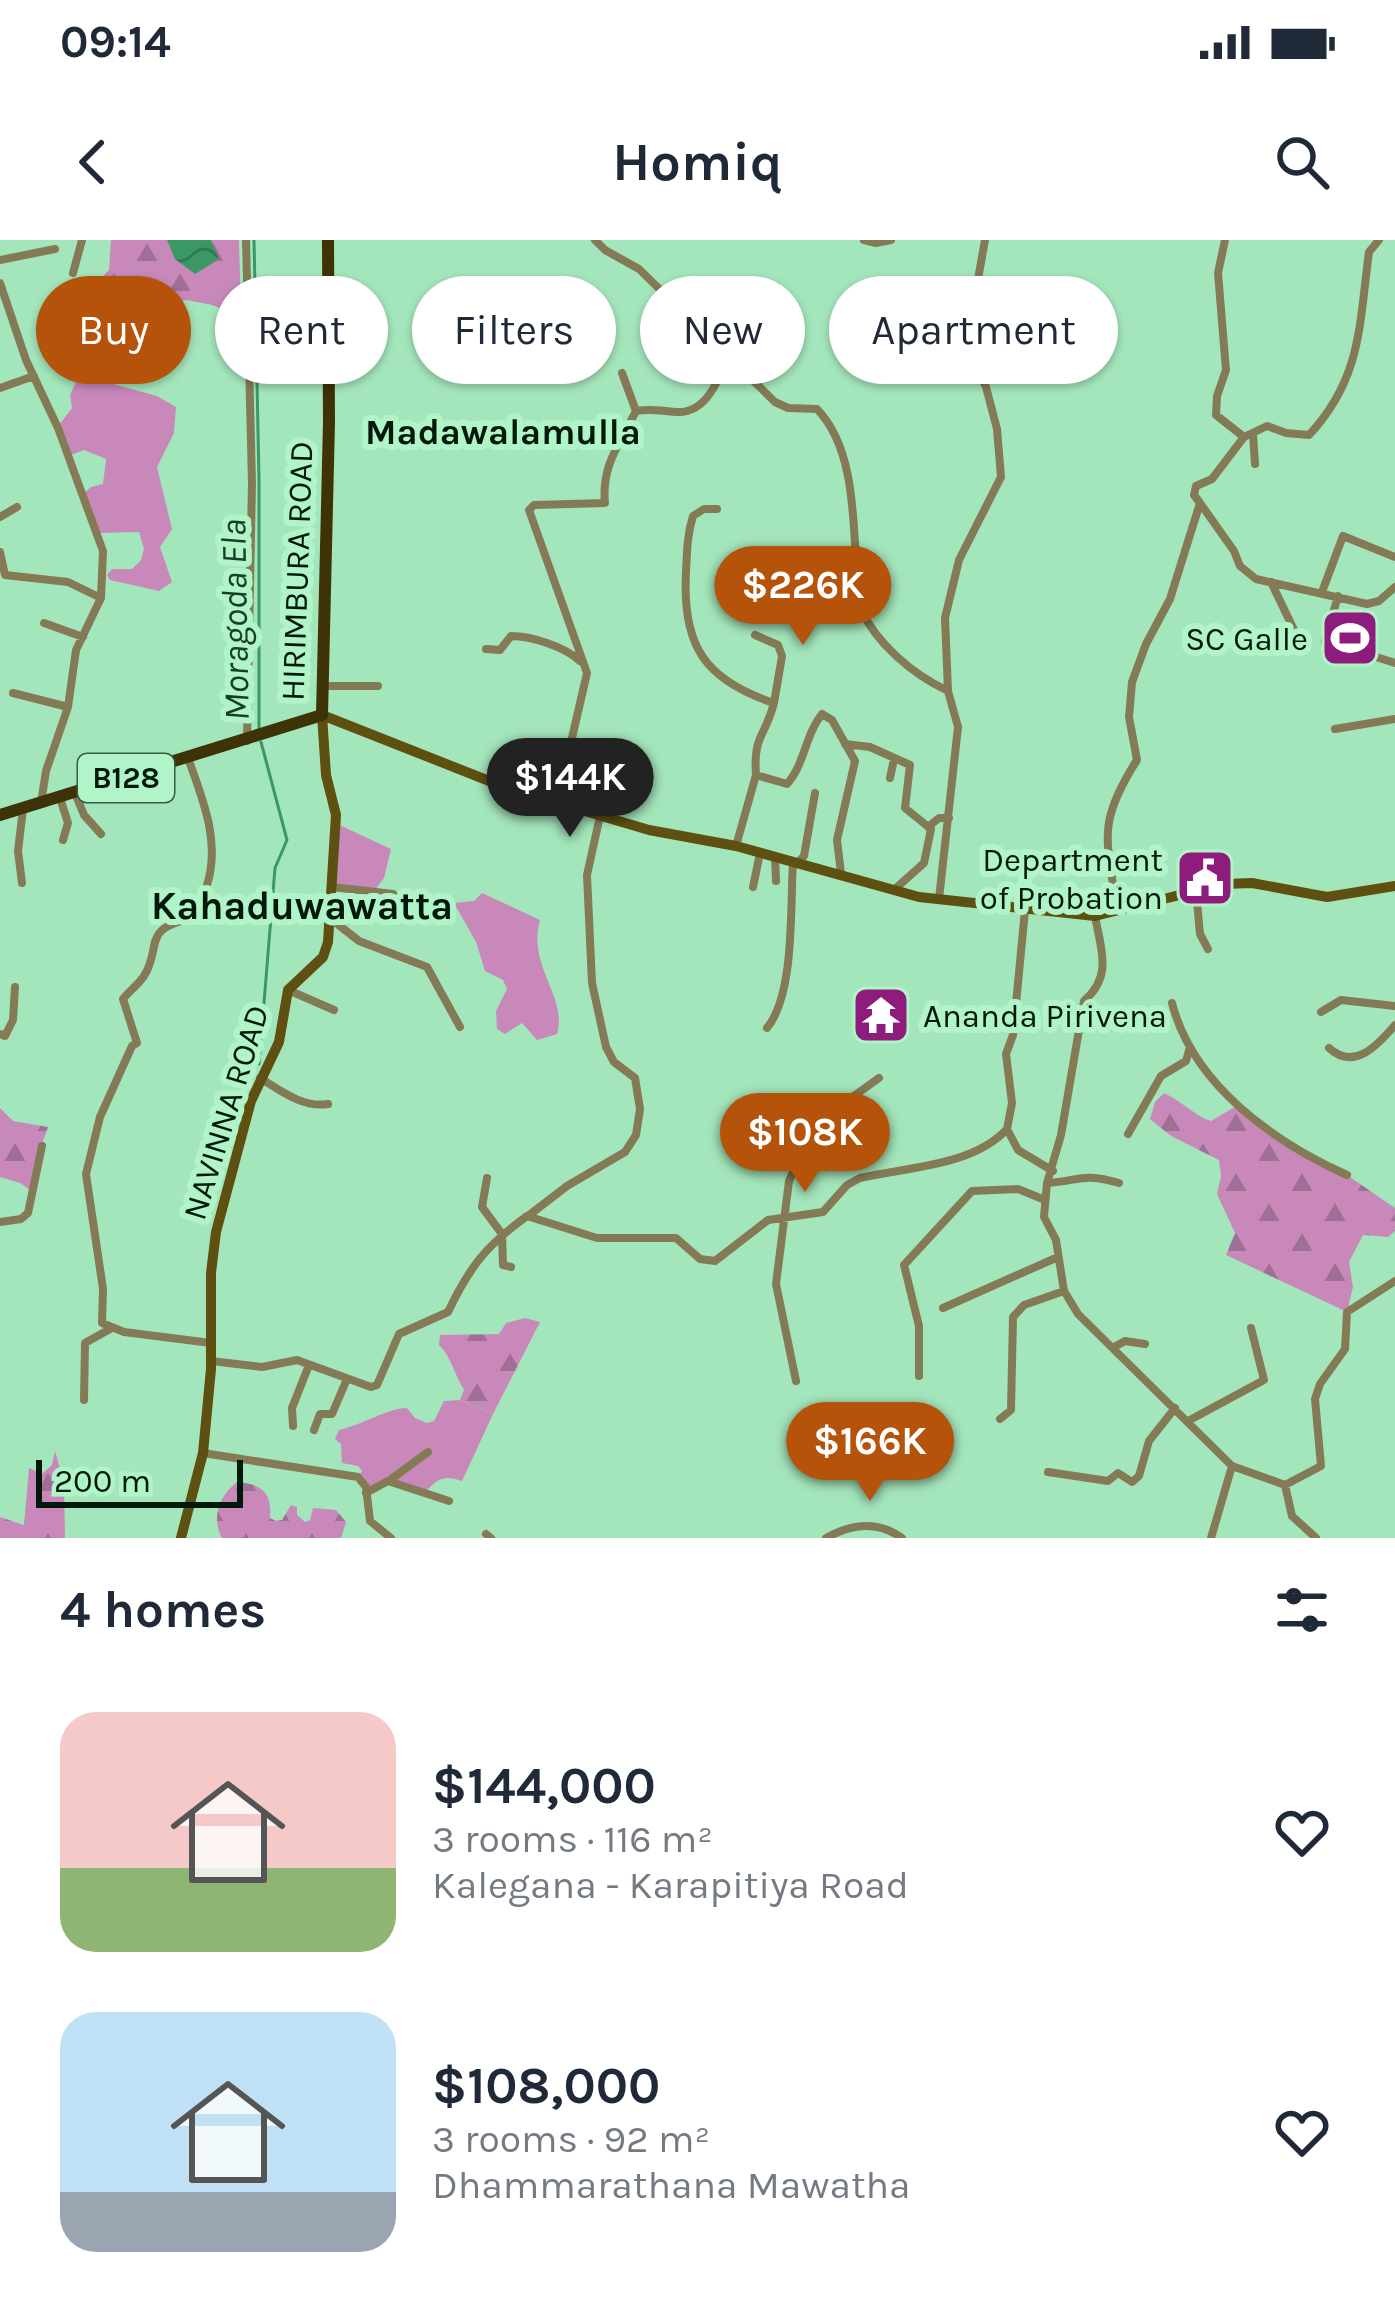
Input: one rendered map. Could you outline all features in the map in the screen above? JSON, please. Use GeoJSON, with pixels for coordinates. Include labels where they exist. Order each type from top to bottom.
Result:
{"type":"FeatureCollection","features":[{"type":"Feature","properties":{"kind":"main road","name":"HIRIMBURA ROAD"},"geometry":{"type":"LineString","coordinates":[[0,815],[322,715],[328,240]]}},
{"type":"Feature","properties":{"kind":"main road"},"geometry":{"type":"LineString","coordinates":[[322,715],[507,788],[566,806],[939,900],[1095,916],[1196,890],[1252,883],[1327,897],[1395,886]]}},
{"type":"Feature","properties":{"kind":"main road","name":"NAVINNA ROAD"},"geometry":{"type":"LineString","coordinates":[[182,1538],[203,1453],[211,1361],[212,1252],[260,1078],[279,1042],[288,990],[323,957],[331,919],[336,815],[326,775],[322,715]]}},
{"type":"Feature","properties":{"kind":"street"},"geometry":{"type":"LineString","coordinates":[[73,273],[82,240]]}},
{"type":"Feature","properties":{"kind":"street"},"geometry":{"type":"LineString","coordinates":[[246,240],[252,483],[250,740]]}},
{"type":"Feature","properties":{"kind":"street"},"geometry":{"type":"LineString","coordinates":[[596,240],[646,276]]}},
{"type":"Feature","properties":{"kind":"street"},"geometry":{"type":"LineString","coordinates":[[864,240],[891,240]]}},
{"type":"Feature","properties":{"kind":"street"},"geometry":{"type":"LineString","coordinates":[[939,900],[958,727],[948,691],[945,618],[959,560],[1001,477],[998,430],[974,362],[972,313],[985,240]]}},
{"type":"Feature","properties":{"kind":"street"},"geometry":{"type":"LineString","coordinates":[[1225,240],[1218,273],[1226,370],[1216,415],[1249,435],[1255,464]]}},
{"type":"Feature","properties":{"kind":"street"},"geometry":{"type":"LineString","coordinates":[[1378,240],[1369,252],[1355,361],[1335,407],[1309,435],[1267,426],[1249,435],[1212,479],[1196,486],[1194,495],[1240,566],[1256,579],[1367,604],[1379,601],[1395,586]]}},
{"type":"Feature","properties":{"kind":"street"},"geometry":{"type":"LineString","coordinates":[[0,260],[55,249]]}},
{"type":"Feature","properties":{"kind":"street"},"geometry":{"type":"LineString","coordinates":[[0,283],[103,551],[101,598],[76,650],[68,707],[46,771],[41,805]]}},
{"type":"Feature","properties":{"kind":"street"},"geometry":{"type":"LineString","coordinates":[[622,373],[636,411]]}},
{"type":"Feature","properties":{"kind":"street"},"geometry":{"type":"LineString","coordinates":[[0,388],[34,376]]}},
{"type":"Feature","properties":{"kind":"street"},"geometry":{"type":"LineString","coordinates":[[566,806],[572,738],[587,673],[529,510],[534,505],[604,503],[608,460],[636,411],[695,408],[714,384]]}},
{"type":"Feature","properties":{"kind":"street"},"geometry":{"type":"LineString","coordinates":[[756,384],[775,402],[788,408],[817,409],[826,418],[852,499],[859,606],[899,661],[948,691]]}},
{"type":"Feature","properties":{"kind":"street"},"geometry":{"type":"LineString","coordinates":[[1118,912],[1106,825],[1115,794],[1137,760],[1129,718],[1132,682],[1170,599],[1200,503]]}},
{"type":"Feature","properties":{"kind":"street"},"geometry":{"type":"LineString","coordinates":[[0,517],[17,507]]}},
{"type":"Feature","properties":{"kind":"street"},"geometry":{"type":"LineString","coordinates":[[717,509],[693,515],[688,532],[684,610],[694,647],[730,683],[774,703]]}},
{"type":"Feature","properties":{"kind":"street"},"geometry":{"type":"LineString","coordinates":[[1322,592],[1343,536],[1395,557]]}},
{"type":"Feature","properties":{"kind":"street"},"geometry":{"type":"LineString","coordinates":[[0,552],[5,575],[68,582],[101,598]]}},
{"type":"Feature","properties":{"kind":"street"},"geometry":{"type":"LineString","coordinates":[[1271,582],[1295,634]]}},
{"type":"Feature","properties":{"kind":"street"},"geometry":{"type":"LineString","coordinates":[[1338,596],[1325,641],[1395,663]]}},
{"type":"Feature","properties":{"kind":"street"},"geometry":{"type":"LineString","coordinates":[[44,623],[83,637]]}},
{"type":"Feature","properties":{"kind":"street"},"geometry":{"type":"LineString","coordinates":[[736,846],[756,775],[754,745],[769,723],[782,656],[778,645],[755,635]]}},
{"type":"Feature","properties":{"kind":"street"},"geometry":{"type":"LineString","coordinates":[[486,649],[500,650],[512,636],[527,636],[572,653],[581,662]]}},
{"type":"Feature","properties":{"kind":"street"},"geometry":{"type":"LineString","coordinates":[[323,686],[378,686]]}},
{"type":"Feature","properties":{"kind":"street"},"geometry":{"type":"LineString","coordinates":[[14,693],[68,707]]}},
{"type":"Feature","properties":{"kind":"street"},"geometry":{"type":"LineString","coordinates":[[756,775],[787,784],[797,773],[811,728],[822,714],[832,720],[855,761],[837,840],[841,873]]}},
{"type":"Feature","properties":{"kind":"street"},"geometry":{"type":"LineString","coordinates":[[1335,729],[1395,719]]}},
{"type":"Feature","properties":{"kind":"street"},"geometry":{"type":"LineString","coordinates":[[845,744],[870,747],[910,765],[905,808],[931,829],[924,863],[895,890]]}},
{"type":"Feature","properties":{"kind":"street"},"geometry":{"type":"LineString","coordinates":[[188,758],[210,824],[208,884],[192,909],[191,920],[164,928],[153,941],[144,975],[123,999],[137,1043],[116,1078],[92,1139],[86,1178],[103,1289],[102,1323],[167,1340],[211,1343]]}},
{"type":"Feature","properties":{"kind":"street"},"geometry":{"type":"LineString","coordinates":[[890,778],[894,759]]}},
{"type":"Feature","properties":{"kind":"street"},"geometry":{"type":"LineString","coordinates":[[767,1028],[780,1003],[786,975],[795,861],[803,856],[815,793]]}},
{"type":"Feature","properties":{"kind":"street"},"geometry":{"type":"LineString","coordinates":[[75,794],[83,815],[101,834]]}},
{"type":"Feature","properties":{"kind":"street"},"geometry":{"type":"LineString","coordinates":[[60,798],[68,824],[63,840]]}},
{"type":"Feature","properties":{"kind":"street"},"geometry":{"type":"LineString","coordinates":[[22,883],[17,851],[23,808]]}},
{"type":"Feature","properties":{"kind":"street"},"geometry":{"type":"LineString","coordinates":[[211,1361],[262,1367],[298,1360],[376,1385],[393,1341],[407,1329],[448,1312],[469,1268],[502,1234],[567,1186],[625,1152],[636,1135],[640,1109],[634,1078],[614,1062],[606,1047],[592,982],[587,875],[600,816]]}},
{"type":"Feature","properties":{"kind":"street"},"geometry":{"type":"LineString","coordinates":[[928,826],[949,818]]}},
{"type":"Feature","properties":{"kind":"street"},"geometry":{"type":"LineString","coordinates":[[753,887],[760,853]]}},
{"type":"Feature","properties":{"kind":"street"},"geometry":{"type":"LineString","coordinates":[[775,856],[776,881]]}},
{"type":"Feature","properties":{"kind":"street"},"geometry":{"type":"LineString","coordinates":[[332,887],[393,894]]}},
{"type":"Feature","properties":{"kind":"street"},"geometry":{"type":"LineString","coordinates":[[1196,890],[1200,934],[1208,950]]}},
{"type":"Feature","properties":{"kind":"street"},"geometry":{"type":"LineString","coordinates":[[527,1216],[597,1238],[676,1238],[700,1259],[715,1261],[762,1223],[823,1212],[847,1185],[860,1178],[971,1154],[994,1143],[1007,1129],[1012,1103],[1006,1054],[1013,1035],[1025,910]]}},
{"type":"Feature","properties":{"kind":"street"},"geometry":{"type":"LineString","coordinates":[[1095,916],[1102,971],[1099,988],[1084,1001],[1044,1217],[1055,1240],[1064,1291],[1078,1314],[1232,1466],[1285,1485],[1321,1466],[1315,1399],[1345,1349],[1347,1312],[1395,1281]]}},
{"type":"Feature","properties":{"kind":"street"},"geometry":{"type":"LineString","coordinates":[[331,919],[359,941],[427,967],[460,1027]]}},
{"type":"Feature","properties":{"kind":"street"},"geometry":{"type":"LineString","coordinates":[[0,1034],[5,1036],[13,1019],[15,987]]}},
{"type":"Feature","properties":{"kind":"street"},"geometry":{"type":"LineString","coordinates":[[288,990],[334,1010]]}},
{"type":"Feature","properties":{"kind":"street"},"geometry":{"type":"LineString","coordinates":[[1321,1012],[1341,1000],[1395,1006]]}},
{"type":"Feature","properties":{"kind":"street"},"geometry":{"type":"LineString","coordinates":[[1172,1003],[1191,1045],[1236,1106],[1313,1160],[1347,1175]]}},
{"type":"Feature","properties":{"kind":"street"},"geometry":{"type":"LineString","coordinates":[[1329,1048],[1346,1059],[1360,1058],[1395,1025]]}},
{"type":"Feature","properties":{"kind":"street"},"geometry":{"type":"LineString","coordinates":[[1128,1134],[1161,1076],[1186,1061],[1191,1045]]}},
{"type":"Feature","properties":{"kind":"street"},"geometry":{"type":"LineString","coordinates":[[260,1078],[297,1100],[314,1106],[328,1104]]}},
{"type":"Feature","properties":{"kind":"street"},"geometry":{"type":"LineString","coordinates":[[796,1381],[776,1284],[789,1180],[816,1123],[879,1078]]}},
{"type":"Feature","properties":{"kind":"street"},"geometry":{"type":"LineString","coordinates":[[1007,1129],[1018,1150],[1053,1171]]}},
{"type":"Feature","properties":{"kind":"street"},"geometry":{"type":"LineString","coordinates":[[0,1222],[28,1213],[42,1146]]}},
{"type":"Feature","properties":{"kind":"street"},"geometry":{"type":"LineString","coordinates":[[1047,1184],[1072,1176],[1119,1183]]}},
{"type":"Feature","properties":{"kind":"street"},"geometry":{"type":"LineString","coordinates":[[487,1178],[482,1207],[502,1234],[503,1265],[511,1267]]}},
{"type":"Feature","properties":{"kind":"street"},"geometry":{"type":"LineString","coordinates":[[919,1376],[919,1326],[904,1272],[909,1258],[972,1191],[1018,1189],[1045,1200]]}},
{"type":"Feature","properties":{"kind":"street"},"geometry":{"type":"LineString","coordinates":[[944,1308],[1058,1257]]}},
{"type":"Feature","properties":{"kind":"street"},"geometry":{"type":"LineString","coordinates":[[1000,1419],[1011,1410],[1013,1317],[1024,1305],[1064,1291]]}},
{"type":"Feature","properties":{"kind":"street"},"geometry":{"type":"LineString","coordinates":[[1188,1421],[1264,1380],[1251,1328]]}},
{"type":"Feature","properties":{"kind":"street"},"geometry":{"type":"LineString","coordinates":[[84,1400],[86,1342],[111,1329]]}},
{"type":"Feature","properties":{"kind":"street"},"geometry":{"type":"LineString","coordinates":[[1114,1348],[1125,1341],[1144,1344]]}},
{"type":"Feature","properties":{"kind":"street"},"geometry":{"type":"LineString","coordinates":[[293,1426],[292,1408],[309,1365]]}},
{"type":"Feature","properties":{"kind":"street"},"geometry":{"type":"LineString","coordinates":[[314,1430],[320,1414],[332,1414],[347,1379]]}},
{"type":"Feature","properties":{"kind":"street"},"geometry":{"type":"LineString","coordinates":[[1048,1472],[1108,1480],[1118,1474],[1132,1482],[1139,1476],[1149,1442],[1175,1408]]}},
{"type":"Feature","properties":{"kind":"street"},"geometry":{"type":"LineString","coordinates":[[366,1493],[428,1452]]}},
{"type":"Feature","properties":{"kind":"street"},"geometry":{"type":"LineString","coordinates":[[203,1453],[358,1477],[370,1521],[392,1538]]}},
{"type":"Feature","properties":{"kind":"street"},"geometry":{"type":"LineString","coordinates":[[1211,1538],[1232,1466]]}},
{"type":"Feature","properties":{"kind":"street"},"geometry":{"type":"LineString","coordinates":[[388,1481],[449,1501]]}},
{"type":"Feature","properties":{"kind":"street"},"geometry":{"type":"LineString","coordinates":[[1285,1485],[1292,1516],[1316,1538]]}},
{"type":"Feature","properties":{"kind":"street"},"geometry":{"type":"LineString","coordinates":[[826,1538],[849,1525],[864,1525],[902,1538]]}},
{"type":"Feature","properties":{"kind":"green space"},"geometry":{"type":"Polygon","coordinates":[[[111,240],[239,240],[240,276],[215,276],[215,306],[191,301],[191,276],[103,276],[109,270],[111,240]]]}},
{"type":"Feature","properties":{"kind":"green space"},"geometry":{"type":"Polygon","coordinates":[[[75,384],[113,384],[157,396],[176,407],[174,433],[157,467],[172,529],[160,547],[172,582],[159,591],[110,580],[107,575],[112,569],[132,569],[144,549],[139,532],[98,533],[83,494],[103,484],[106,459],[84,450],[71,455],[59,425],[72,408],[70,395],[75,384]]]}},
{"type":"Feature","properties":{"kind":"green space"},"geometry":{"type":"Polygon","coordinates":[[[335,823],[391,849],[384,878],[375,890],[332,887],[335,823]]]}},
{"type":"Feature","properties":{"kind":"green space"},"geometry":{"type":"Polygon","coordinates":[[[482,893],[540,920],[539,952],[557,1007],[557,1034],[537,1040],[522,1023],[505,1034],[497,1029],[496,1011],[507,989],[503,980],[485,971],[476,942],[454,903],[474,901],[482,893]]]}},
{"type":"Feature","properties":{"kind":"green space"},"geometry":{"type":"Polygon","coordinates":[[[1164,1093],[1211,1121],[1236,1106],[1313,1160],[1347,1175],[1395,1208],[1395,1231],[1388,1237],[1363,1235],[1349,1262],[1353,1287],[1347,1312],[1226,1255],[1235,1233],[1217,1194],[1219,1160],[1171,1136],[1150,1119],[1155,1102],[1164,1093]]]}},
{"type":"Feature","properties":{"kind":"green space"},"geometry":{"type":"Polygon","coordinates":[[[0,1108],[13,1121],[48,1127],[38,1155],[34,1193],[0,1177],[0,1108]]]}},
{"type":"Feature","properties":{"kind":"green space"},"geometry":{"type":"Polygon","coordinates":[[[525,1318],[540,1322],[493,1414],[460,1400],[464,1390],[439,1345],[440,1335],[499,1334],[506,1323],[525,1318]]]}},
{"type":"Feature","properties":{"kind":"green space"},"geometry":{"type":"Polygon","coordinates":[[[460,1400],[493,1414],[462,1481],[442,1479],[426,1491],[388,1481],[366,1493],[358,1466],[342,1463],[341,1444],[335,1439],[339,1430],[407,1408],[427,1423],[434,1421],[444,1401],[460,1400]]]}},
{"type":"Feature","properties":{"kind":"green space"},"geometry":{"type":"Polygon","coordinates":[[[55,1451],[64,1482],[65,1538],[0,1538],[0,1517],[24,1525],[29,1468],[42,1474],[52,1465],[55,1451]]]}},
{"type":"Feature","properties":{"kind":"green space"},"geometry":{"type":"Polygon","coordinates":[[[237,1482],[264,1491],[270,1518],[276,1521],[282,1520],[291,1505],[305,1522],[313,1508],[336,1510],[346,1522],[341,1538],[222,1538],[219,1508],[237,1482]]]}},
{"type":"Feature","properties":{"kind":"water"},"geometry":{"type":"Polygon","coordinates":[[[167,240],[211,240],[219,259],[195,274],[175,259],[167,240]]]}},
{"type":"Feature","properties":{"kind":"waterway","name":"Moragoda Ela"},"geometry":{"type":"LineString","coordinates":[[254,240],[259,733]]}},
{"type":"Feature","properties":{"kind":"waterway","name":"Moragoda Ela"},"geometry":{"type":"LineString","coordinates":[[259,1064],[275,868],[287,840],[261,742]]}},
{"type":"Feature","properties":{"kind":"place","name":"SC Galle"},"geometry":{"type":"Point","coordinates":[1350,638]}},
{"type":"Feature","properties":{"kind":"place","name":"Department of Probation"},"geometry":{"type":"Point","coordinates":[1205,878]}},
{"type":"Feature","properties":{"kind":"place","name":"Ananda Pirivena"},"geometry":{"type":"Point","coordinates":[881,1015]}},
{"type":"Feature","properties":{"kind":"district","name":"Madawalamulla"},"geometry":{"type":"Point","coordinates":[503,431]}},
{"type":"Feature","properties":{"kind":"district","name":"Kahaduwawatta"},"geometry":{"type":"Point","coordinates":[302,905]}}]}
